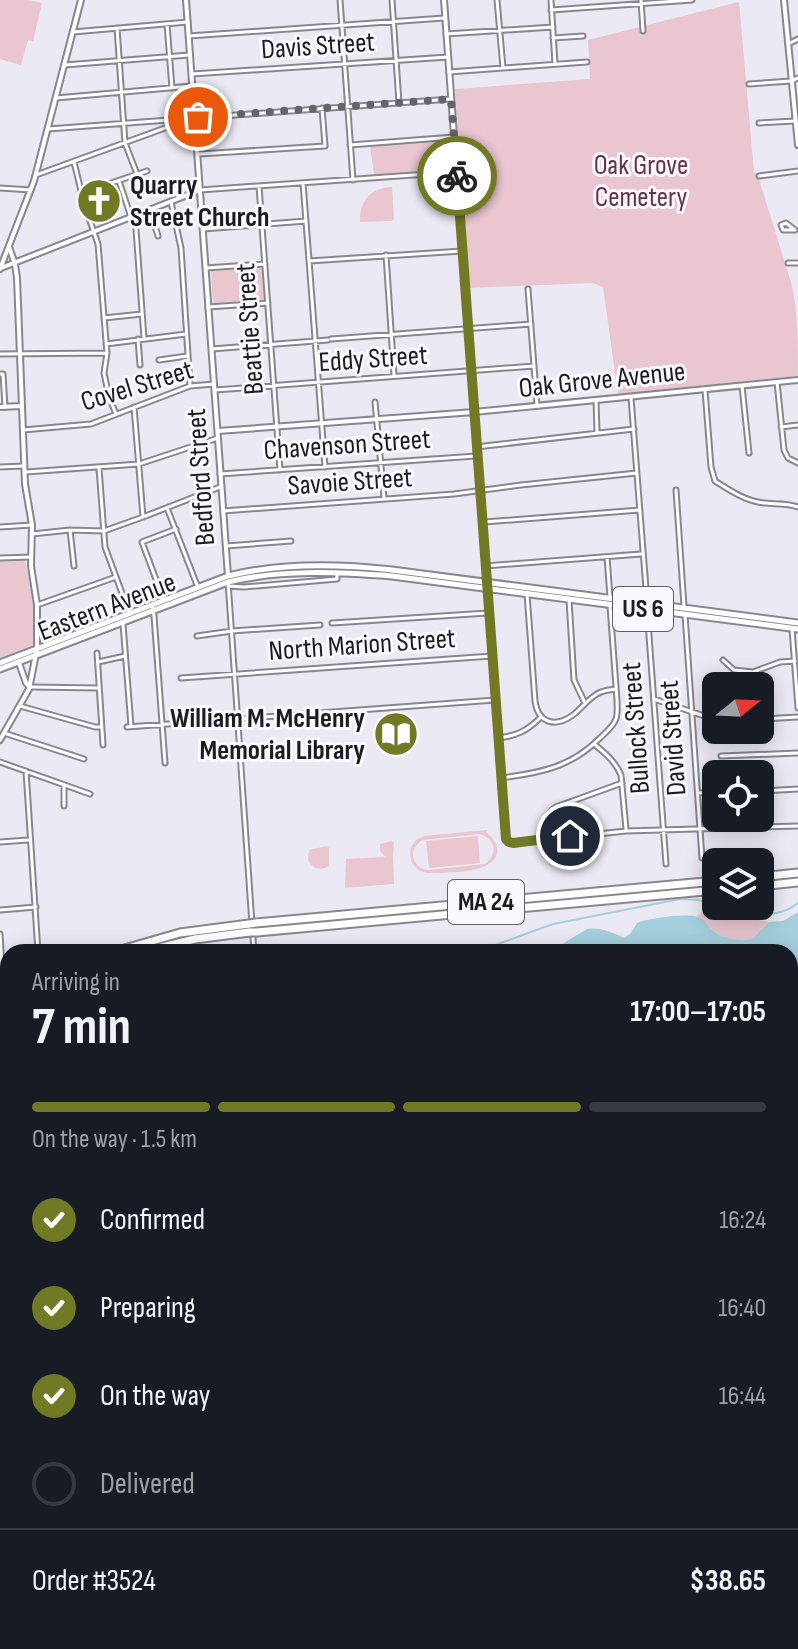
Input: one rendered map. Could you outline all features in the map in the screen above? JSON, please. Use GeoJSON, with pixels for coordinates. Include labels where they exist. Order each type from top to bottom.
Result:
{"type":"FeatureCollection","features":[{"type":"Feature","properties":{"kind":"highway"},"geometry":{"type":"LineString","coordinates":[[774,876],[798,873]]}},
{"type":"Feature","properties":{"kind":"highway","name":"MA 24"},"geometry":{"type":"LineString","coordinates":[[174,944],[253,928],[702,882]]}},
{"type":"Feature","properties":{"kind":"highway"},"geometry":{"type":"LineString","coordinates":[[774,885],[798,882]]}},
{"type":"Feature","properties":{"kind":"highway","name":"MA 24"},"geometry":{"type":"LineString","coordinates":[[141,944],[174,934],[702,891]]}},
{"type":"Feature","properties":{"kind":"main road","name":"US 6"},"geometry":{"type":"LineString","coordinates":[[228,581],[275,569],[343,567],[392,570],[527,594],[610,602]]}},
{"type":"Feature","properties":{"kind":"main road","name":"US 6"},"geometry":{"type":"LineString","coordinates":[[228,581],[272,575],[337,573],[392,576],[796,627]]}},
{"type":"Feature","properties":{"kind":"main road","name":"Eastern Avenue"},"geometry":{"type":"LineString","coordinates":[[0,669],[36,652],[228,581]]}},
{"type":"Feature","properties":{"kind":"main road","name":"Eastern Avenue"},"geometry":{"type":"LineString","coordinates":[[0,663],[18,660]]}},
{"type":"Feature","properties":{"kind":"street"},"geometry":{"type":"LineString","coordinates":[[0,269],[31,190],[81,0]]}},
{"type":"Feature","properties":{"kind":"street","name":"Bedford Street"},"geometry":{"type":"LineString","coordinates":[[186,0],[253,944]]}},
{"type":"Feature","properties":{"kind":"street"},"geometry":{"type":"LineString","coordinates":[[340,0],[353,180]]}},
{"type":"Feature","properties":{"kind":"street"},"geometry":{"type":"LineString","coordinates":[[392,0],[399,103]]}},
{"type":"Feature","properties":{"kind":"street"},"geometry":{"type":"LineString","coordinates":[[444,0],[506,839],[513,843],[626,831],[798,826]]}},
{"type":"Feature","properties":{"kind":"street"},"geometry":{"type":"LineString","coordinates":[[497,0],[503,68]]}},
{"type":"Feature","properties":{"kind":"street"},"geometry":{"type":"LineString","coordinates":[[551,0],[555,64]]}},
{"type":"Feature","properties":{"kind":"street"},"geometry":{"type":"LineString","coordinates":[[551,10],[692,0]]}},
{"type":"Feature","properties":{"kind":"street"},"geometry":{"type":"LineString","coordinates":[[784,0],[798,142]]}},
{"type":"Feature","properties":{"kind":"street"},"geometry":{"type":"LineString","coordinates":[[641,2],[643,31]]}},
{"type":"Feature","properties":{"kind":"street"},"geometry":{"type":"LineString","coordinates":[[189,36],[445,18]]}},
{"type":"Feature","properties":{"kind":"street"},"geometry":{"type":"LineString","coordinates":[[73,32],[188,22]]}},
{"type":"Feature","properties":{"kind":"street"},"geometry":{"type":"LineString","coordinates":[[167,24],[172,88]]}},
{"type":"Feature","properties":{"kind":"street"},"geometry":{"type":"LineString","coordinates":[[446,34],[553,27]]}},
{"type":"Feature","properties":{"kind":"street"},"geometry":{"type":"LineString","coordinates":[[117,28],[125,143],[137,174]]}},
{"type":"Feature","properties":{"kind":"street"},"geometry":{"type":"LineString","coordinates":[[553,38],[583,36]]}},
{"type":"Feature","properties":{"kind":"street"},"geometry":{"type":"LineString","coordinates":[[788,44],[798,39]]}},
{"type":"Feature","properties":{"kind":"street"},"geometry":{"type":"LineString","coordinates":[[65,65],[190,55]]}},
{"type":"Feature","properties":{"kind":"street","name":"Davis Street"},"geometry":{"type":"LineString","coordinates":[[191,74],[448,57]]}},
{"type":"Feature","properties":{"kind":"street"},"geometry":{"type":"LineString","coordinates":[[449,72],[587,62]]}},
{"type":"Feature","properties":{"kind":"street"},"geometry":{"type":"LineString","coordinates":[[749,84],[798,78]]}},
{"type":"Feature","properties":{"kind":"street"},"geometry":{"type":"LineString","coordinates":[[56,98],[192,86]]}},
{"type":"Feature","properties":{"kind":"street"},"geometry":{"type":"LineString","coordinates":[[48,129],[451,99]]}},
{"type":"Feature","properties":{"kind":"street"},"geometry":{"type":"LineString","coordinates":[[197,154],[325,146],[322,108]]}},
{"type":"Feature","properties":{"kind":"street"},"geometry":{"type":"LineString","coordinates":[[35,175],[194,117]]}},
{"type":"Feature","properties":{"kind":"street"},"geometry":{"type":"LineString","coordinates":[[759,123],[795,121]]}},
{"type":"Feature","properties":{"kind":"street"},"geometry":{"type":"LineString","coordinates":[[350,145],[454,137]]}},
{"type":"Feature","properties":{"kind":"street"},"geometry":{"type":"LineString","coordinates":[[74,162],[98,244],[107,353],[104,373],[116,414]]}},
{"type":"Feature","properties":{"kind":"street"},"geometry":{"type":"LineString","coordinates":[[81,191],[147,171]]}},
{"type":"Feature","properties":{"kind":"street"},"geometry":{"type":"LineString","coordinates":[[759,176],[798,171]]}},
{"type":"Feature","properties":{"kind":"street"},"geometry":{"type":"LineString","coordinates":[[0,269],[200,190],[457,172]]}},
{"type":"Feature","properties":{"kind":"street"},"geometry":{"type":"LineString","coordinates":[[119,181],[133,217],[144,338]]}},
{"type":"Feature","properties":{"kind":"street"},"geometry":{"type":"LineString","coordinates":[[303,183],[325,467]]}},
{"type":"Feature","properties":{"kind":"street","name":"Beattie Street"},"geometry":{"type":"LineString","coordinates":[[259,186],[280,470]]}},
{"type":"Feature","properties":{"kind":"street"},"geometry":{"type":"LineString","coordinates":[[0,188],[31,190]]}},
{"type":"Feature","properties":{"kind":"street"},"geometry":{"type":"LineString","coordinates":[[171,202],[181,248],[190,386]]}},
{"type":"Feature","properties":{"kind":"street"},"geometry":{"type":"LineString","coordinates":[[150,210],[158,236]]}},
{"type":"Feature","properties":{"kind":"street"},"geometry":{"type":"LineString","coordinates":[[203,229],[306,221]]}},
{"type":"Feature","properties":{"kind":"street"},"geometry":{"type":"LineString","coordinates":[[0,740],[30,687],[36,652],[37,605],[31,569],[32,525],[25,469],[15,264],[9,247]]}},
{"type":"Feature","properties":{"kind":"street"},"geometry":{"type":"LineString","coordinates":[[309,261],[462,251]]}},
{"type":"Feature","properties":{"kind":"street"},"geometry":{"type":"LineString","coordinates":[[386,255],[394,377]]}},
{"type":"Feature","properties":{"kind":"street"},"geometry":{"type":"LineString","coordinates":[[788,263],[798,263]]}},
{"type":"Feature","properties":{"kind":"street"},"geometry":{"type":"LineString","coordinates":[[206,268],[265,264]]}},
{"type":"Feature","properties":{"kind":"street"},"geometry":{"type":"LineString","coordinates":[[528,289],[537,406]]}},
{"type":"Feature","properties":{"kind":"street"},"geometry":{"type":"LineString","coordinates":[[208,307],[268,303]]}},
{"type":"Feature","properties":{"kind":"street"},"geometry":{"type":"LineString","coordinates":[[104,318],[142,314]]}},
{"type":"Feature","properties":{"kind":"street"},"geometry":{"type":"LineString","coordinates":[[212,349],[531,324]]}},
{"type":"Feature","properties":{"kind":"street"},"geometry":{"type":"LineString","coordinates":[[106,344],[187,334]]}},
{"type":"Feature","properties":{"kind":"street"},"geometry":{"type":"LineString","coordinates":[[138,339],[140,365]]}},
{"type":"Feature","properties":{"kind":"street"},"geometry":{"type":"LineString","coordinates":[[0,354],[107,353]]}},
{"type":"Feature","properties":{"kind":"street"},"geometry":{"type":"LineString","coordinates":[[159,360],[188,356]]}},
{"type":"Feature","properties":{"kind":"street","name":"Eddy Street"},"geometry":{"type":"LineString","coordinates":[[215,387],[274,386],[534,366]]}},
{"type":"Feature","properties":{"kind":"street"},"geometry":{"type":"LineString","coordinates":[[0,374],[3,374],[2,407],[21,406]]}},
{"type":"Feature","properties":{"kind":"street","name":"Oak Grove Avenue"},"geometry":{"type":"LineString","coordinates":[[218,431],[474,412],[798,380]]}},
{"type":"Feature","properties":{"kind":"street"},"geometry":{"type":"LineString","coordinates":[[777,382],[784,450],[788,458],[798,463]]}},
{"type":"Feature","properties":{"kind":"street","name":"Covel Street"},"geometry":{"type":"LineString","coordinates":[[23,430],[91,424],[190,386],[215,387]]}},
{"type":"Feature","properties":{"kind":"street"},"geometry":{"type":"LineString","coordinates":[[742,386],[749,453]]}},
{"type":"Feature","properties":{"kind":"street"},"geometry":{"type":"LineString","coordinates":[[705,390],[711,467],[715,481],[752,501],[786,503],[798,507]]}},
{"type":"Feature","properties":{"kind":"street","name":"Bullock Street"},"geometry":{"type":"LineString","coordinates":[[631,397],[666,864]]}},
{"type":"Feature","properties":{"kind":"street"},"geometry":{"type":"LineString","coordinates":[[596,400],[597,434]]}},
{"type":"Feature","properties":{"kind":"street"},"geometry":{"type":"LineString","coordinates":[[375,402],[384,499]]}},
{"type":"Feature","properties":{"kind":"street"},"geometry":{"type":"LineString","coordinates":[[134,407],[143,517]]}},
{"type":"Feature","properties":{"kind":"street"},"geometry":{"type":"LineString","coordinates":[[781,427],[798,425]]}},
{"type":"Feature","properties":{"kind":"street"},"geometry":{"type":"LineString","coordinates":[[476,447],[634,429]]}},
{"type":"Feature","properties":{"kind":"street"},"geometry":{"type":"LineString","coordinates":[[0,467],[99,468],[139,464],[218,438]]}},
{"type":"Feature","properties":{"kind":"street","name":"Chavenson Street"},"geometry":{"type":"LineString","coordinates":[[220,474],[477,456]]}},
{"type":"Feature","properties":{"kind":"street"},"geometry":{"type":"LineString","coordinates":[[99,468],[107,553],[131,616]]}},
{"type":"Feature","properties":{"kind":"street","name":"Savoie Street"},"geometry":{"type":"LineString","coordinates":[[223,511],[454,494],[637,473]]}},
{"type":"Feature","properties":{"kind":"street"},"geometry":{"type":"LineString","coordinates":[[32,534],[70,530],[104,531],[221,486]]}},
{"type":"Feature","properties":{"kind":"street","name":"David Street"},"geometry":{"type":"LineString","coordinates":[[676,490],[702,858]]}},
{"type":"Feature","properties":{"kind":"street"},"geometry":{"type":"LineString","coordinates":[[167,508],[199,590]]}},
{"type":"Feature","properties":{"kind":"street"},"geometry":{"type":"LineString","coordinates":[[482,522],[640,510]]}},
{"type":"Feature","properties":{"kind":"street"},"geometry":{"type":"LineString","coordinates":[[0,527],[32,525]]}},
{"type":"Feature","properties":{"kind":"street"},"geometry":{"type":"LineString","coordinates":[[165,603],[142,542],[176,529]]}},
{"type":"Feature","properties":{"kind":"street"},"geometry":{"type":"LineString","coordinates":[[70,530],[74,566]]}},
{"type":"Feature","properties":{"kind":"street"},"geometry":{"type":"LineString","coordinates":[[226,546],[291,541]]}},
{"type":"Feature","properties":{"kind":"street"},"geometry":{"type":"LineString","coordinates":[[485,566],[643,554]]}},
{"type":"Feature","properties":{"kind":"street"},"geometry":{"type":"LineString","coordinates":[[0,558],[31,557]]}},
{"type":"Feature","properties":{"kind":"street"},"geometry":{"type":"LineString","coordinates":[[501,778],[540,772],[565,764],[594,744],[614,723],[617,716],[616,689],[607,557]]}},
{"type":"Feature","properties":{"kind":"street"},"geometry":{"type":"LineString","coordinates":[[37,605],[116,577]]}},
{"type":"Feature","properties":{"kind":"street"},"geometry":{"type":"LineString","coordinates":[[527,594],[535,701],[541,717],[552,722],[564,720],[604,690],[616,689]]}},
{"type":"Feature","properties":{"kind":"street"},"geometry":{"type":"LineString","coordinates":[[569,600],[574,680],[585,703]]}},
{"type":"Feature","properties":{"kind":"street"},"geometry":{"type":"LineString","coordinates":[[153,608],[165,763]]}},
{"type":"Feature","properties":{"kind":"street"},"geometry":{"type":"LineString","coordinates":[[332,623],[489,613]]}},
{"type":"Feature","properties":{"kind":"street"},"geometry":{"type":"LineString","coordinates":[[122,620],[129,726],[495,700]]}},
{"type":"Feature","properties":{"kind":"street"},"geometry":{"type":"LineString","coordinates":[[197,636],[320,625]]}},
{"type":"Feature","properties":{"kind":"street"},"geometry":{"type":"LineString","coordinates":[[796,627],[798,708]]}},
{"type":"Feature","properties":{"kind":"street"},"geometry":{"type":"LineString","coordinates":[[97,653],[103,745]]}},
{"type":"Feature","properties":{"kind":"street"},"geometry":{"type":"LineString","coordinates":[[98,662],[126,656]]}},
{"type":"Feature","properties":{"kind":"street","name":"North Marion Street"},"geometry":{"type":"LineString","coordinates":[[181,678],[492,656]]}},
{"type":"Feature","properties":{"kind":"street"},"geometry":{"type":"LineString","coordinates":[[18,660],[30,687],[99,688]]}},
{"type":"Feature","properties":{"kind":"street"},"geometry":{"type":"LineString","coordinates":[[723,660],[734,670],[753,672],[780,662],[795,661]]}},
{"type":"Feature","properties":{"kind":"street"},"geometry":{"type":"LineString","coordinates":[[654,699],[702,716]]}},
{"type":"Feature","properties":{"kind":"street"},"geometry":{"type":"LineString","coordinates":[[20,706],[102,727]]}},
{"type":"Feature","properties":{"kind":"street"},"geometry":{"type":"LineString","coordinates":[[498,738],[524,732],[541,717]]}},
{"type":"Feature","properties":{"kind":"street"},"geometry":{"type":"LineString","coordinates":[[774,718],[798,717]]}},
{"type":"Feature","properties":{"kind":"street"},"geometry":{"type":"LineString","coordinates":[[4,733],[84,759]]}},
{"type":"Feature","properties":{"kind":"street"},"geometry":{"type":"LineString","coordinates":[[594,744],[618,767],[626,831]]}},
{"type":"Feature","properties":{"kind":"street"},"geometry":{"type":"LineString","coordinates":[[721,756],[798,753]]}},
{"type":"Feature","properties":{"kind":"street"},"geometry":{"type":"LineString","coordinates":[[0,762],[90,794]]}},
{"type":"Feature","properties":{"kind":"street"},"geometry":{"type":"LineString","coordinates":[[26,771],[38,944]]}},
{"type":"Feature","properties":{"kind":"street"},"geometry":{"type":"LineString","coordinates":[[542,839],[544,821],[556,807],[622,783]]}},
{"type":"Feature","properties":{"kind":"street"},"geometry":{"type":"LineString","coordinates":[[64,785],[64,806]]}},
{"type":"Feature","properties":{"kind":"street"},"geometry":{"type":"LineString","coordinates":[[774,790],[798,789]]}},
{"type":"Feature","properties":{"kind":"street"},"geometry":{"type":"LineString","coordinates":[[698,793],[702,793]]}},
{"type":"Feature","properties":{"kind":"street"},"geometry":{"type":"LineString","coordinates":[[0,842],[30,839]]}},
{"type":"Feature","properties":{"kind":"street"},"geometry":{"type":"LineString","coordinates":[[0,910],[36,907]]}},
{"type":"Feature","properties":{"kind":"green space"},"geometry":{"type":"Polygon","coordinates":[[[0,0],[42,3],[33,41],[28,40],[21,65],[0,59],[0,0]]]}},
{"type":"Feature","properties":{"kind":"green space","name":"Oak Grove Cemetery"},"geometry":{"type":"Polygon","coordinates":[[[739,2],[754,172],[759,179],[792,286],[797,324],[798,376],[618,394],[603,287],[593,283],[468,288],[455,89],[590,79],[588,40],[739,2]]]}},
{"type":"Feature","properties":{"kind":"green space"},"geometry":{"type":"Polygon","coordinates":[[[452,139],[454,169],[374,175],[370,145],[452,139]]]}},
{"type":"Feature","properties":{"kind":"green space"},"geometry":{"type":"Polygon","coordinates":[[[392,187],[394,219],[360,222],[368,197],[378,190],[392,187]]]}},
{"type":"Feature","properties":{"kind":"green space"},"geometry":{"type":"Polygon","coordinates":[[[263,268],[265,300],[213,304],[211,271],[263,268]]]}},
{"type":"Feature","properties":{"kind":"green space"},"geometry":{"type":"Polygon","coordinates":[[[25,560],[34,605],[34,641],[27,650],[0,660],[0,561],[25,560]]]}},
{"type":"Feature","properties":{"kind":"green space"},"geometry":{"type":"Polygon","coordinates":[[[487,830],[496,844],[497,854],[493,861],[477,869],[427,873],[415,867],[410,857],[411,847],[424,836],[487,830]],[[485,836],[422,840],[415,848],[413,857],[418,865],[427,870],[485,864],[492,856],[493,847],[485,836]]]}},
{"type":"Feature","properties":{"kind":"green space"},"geometry":{"type":"Polygon","coordinates":[[[478,836],[480,863],[429,868],[426,841],[478,836]]]}},
{"type":"Feature","properties":{"kind":"green space"},"geometry":{"type":"Polygon","coordinates":[[[392,841],[394,884],[345,888],[346,859],[385,857],[380,851],[380,844],[392,841]]]}},
{"type":"Feature","properties":{"kind":"green space"},"geometry":{"type":"Polygon","coordinates":[[[327,846],[329,866],[314,867],[308,860],[309,850],[327,846]]]}},
{"type":"Feature","properties":{"kind":"green space"},"geometry":{"type":"Polygon","coordinates":[[[702,920],[769,922],[752,939],[731,939],[702,920]]]}},
{"type":"Feature","properties":{"kind":"water"},"geometry":{"type":"Polygon","coordinates":[[[798,912],[798,944],[562,944],[587,929],[611,932],[624,938],[637,923],[663,917],[695,916],[723,937],[734,939],[752,939],[769,922],[783,921],[798,912]]]}},
{"type":"Feature","properties":{"kind":"waterway"},"geometry":{"type":"LineString","coordinates":[[498,944],[553,924],[680,899],[702,901]]}},
{"type":"Feature","properties":{"kind":"waterway"},"geometry":{"type":"LineString","coordinates":[[774,913],[798,903]]}},
{"type":"Feature","properties":{"kind":"way so far"},"geometry":{"type":"LineString","coordinates":[[198,117],[451,99],[457,176]]}},
{"type":"Feature","properties":{"kind":"place","name":"Quarry Street Church"},"geometry":{"type":"Point","coordinates":[99,201]}},
{"type":"Feature","properties":{"kind":"place","name":"William M. McHenry Memorial Library"},"geometry":{"type":"Point","coordinates":[396,734]}},
{"type":"Feature","properties":{"kind":"route"},"geometry":{"type":"LineString","coordinates":[[457,176],[506,839],[513,843],[570,836]]}}]}
